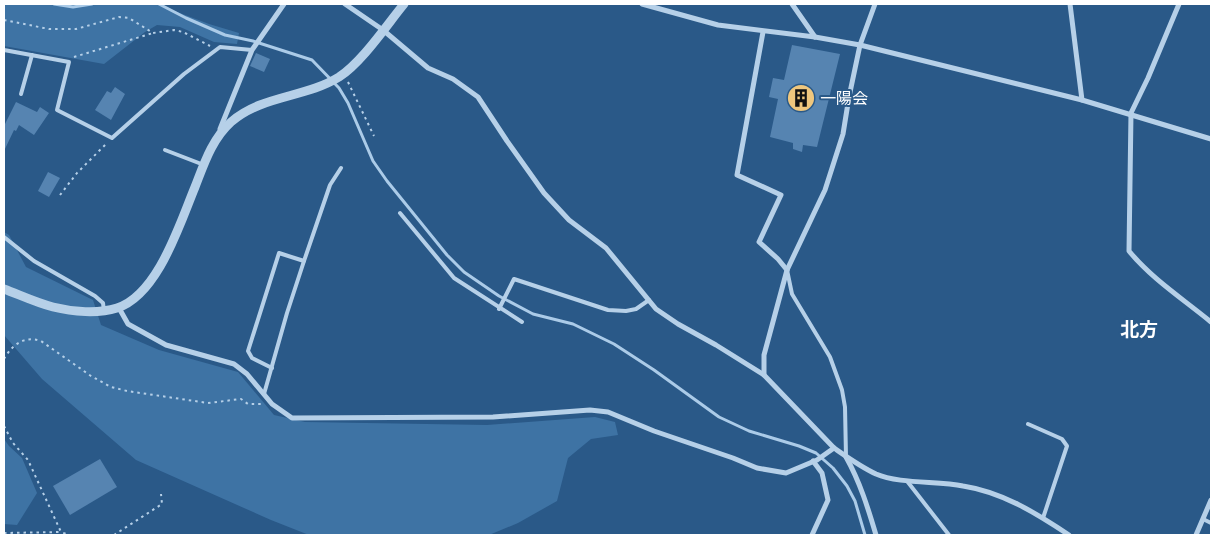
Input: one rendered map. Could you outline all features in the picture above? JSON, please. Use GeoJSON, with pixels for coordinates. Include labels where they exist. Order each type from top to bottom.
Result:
{"type":"FeatureCollection","features":[{"type":"Feature","properties":{"kind":"street"},"geometry":{"type":"LineString","coordinates":[[4,289],[53,307],[76,311],[104,311],[119,308],[136,297],[154,276],[169,252],[254,48],[284,4]]}},
{"type":"Feature","properties":{"kind":"street"},"geometry":{"type":"LineString","coordinates":[[345,4],[383,30],[428,68],[453,80],[478,97],[506,141],[544,193],[569,220],[606,248],[656,308],[678,324],[764,375],[834,448],[846,457],[877,475],[908,481],[963,486],[1003,497],[1044,518],[1069,535]]}},
{"type":"Feature","properties":{"kind":"street"},"geometry":{"type":"LineString","coordinates":[[218,137],[231,122],[254,107],[326,83],[341,75],[358,60],[404,4]]}},
{"type":"Feature","properties":{"kind":"street"},"geometry":{"type":"LineString","coordinates":[[642,4],[718,26],[815,37],[860,45],[1082,100],[1211,139]]}},
{"type":"Feature","properties":{"kind":"street"},"geometry":{"type":"LineString","coordinates":[[792,4],[815,37]]}},
{"type":"Feature","properties":{"kind":"street"},"geometry":{"type":"LineString","coordinates":[[764,375],[764,355],[788,270],[825,190],[843,134],[860,45],[875,4]]}},
{"type":"Feature","properties":{"kind":"street"},"geometry":{"type":"LineString","coordinates":[[1070,4],[1082,100]]}},
{"type":"Feature","properties":{"kind":"street"},"geometry":{"type":"LineString","coordinates":[[1179,4],[1148,78],[1130,113],[1128,251],[1139,264],[1173,294],[1211,322]]}},
{"type":"Feature","properties":{"kind":"street"},"geometry":{"type":"LineString","coordinates":[[763,32],[737,175],[781,195],[759,242],[788,270]]}},
{"type":"Feature","properties":{"kind":"street"},"geometry":{"type":"LineString","coordinates":[[119,308],[128,324],[166,345],[234,364],[247,374],[272,404],[292,418],[493,417],[590,410],[608,412],[654,431],[734,458],[757,468],[786,473],[815,460],[834,448]]}},
{"type":"Feature","properties":{"kind":"street"},"geometry":{"type":"LineString","coordinates":[[846,457],[860,486],[876,535]]}},
{"type":"Feature","properties":{"kind":"street"},"geometry":{"type":"LineString","coordinates":[[812,535],[828,500],[822,473],[815,460]]}},
{"type":"Feature","properties":{"kind":"street"},"geometry":{"type":"LineString","coordinates":[[1196,535],[1211,500]]}},
{"type":"Feature","properties":{"kind":"lane"},"geometry":{"type":"LineString","coordinates":[[4,50],[69,62],[57,110],[112,138],[184,74],[220,47],[254,48]]}},
{"type":"Feature","properties":{"kind":"lane"},"geometry":{"type":"LineString","coordinates":[[22,94],[32,55]]}},
{"type":"Feature","properties":{"kind":"lane"},"geometry":{"type":"LineString","coordinates":[[165,150],[204,165]]}},
{"type":"Feature","properties":{"kind":"lane"},"geometry":{"type":"LineString","coordinates":[[264,394],[286,313],[330,185],[341,168]]}},
{"type":"Feature","properties":{"kind":"lane"},"geometry":{"type":"LineString","coordinates":[[400,214],[454,278],[522,322]]}},
{"type":"Feature","properties":{"kind":"lane"},"geometry":{"type":"LineString","coordinates":[[4,237],[34,261],[95,296],[103,303],[104,311]]}},
{"type":"Feature","properties":{"kind":"lane"},"geometry":{"type":"LineString","coordinates":[[272,368],[252,358],[248,351],[279,253],[304,261]]}},
{"type":"Feature","properties":{"kind":"lane"},"geometry":{"type":"LineString","coordinates":[[788,270],[792,294],[830,357],[842,390],[845,407],[846,457]]}},
{"type":"Feature","properties":{"kind":"lane"},"geometry":{"type":"LineString","coordinates":[[500,307],[514,279],[608,310],[626,311],[636,309],[649,300]]}},
{"type":"Feature","properties":{"kind":"lane"},"geometry":{"type":"LineString","coordinates":[[1028,424],[1062,439],[1067,446],[1044,518]]}},
{"type":"Feature","properties":{"kind":"lane"},"geometry":{"type":"LineString","coordinates":[[908,481],[949,535]]}},
{"type":"Feature","properties":{"kind":"lane"},"geometry":{"type":"LineString","coordinates":[[1203,519],[1211,523]]}},
{"type":"Feature","properties":{"kind":"path"},"geometry":{"type":"LineString","coordinates":[[4,20],[49,30],[76,29],[119,17],[129,18],[154,33]]}},
{"type":"Feature","properties":{"kind":"path"},"geometry":{"type":"LineString","coordinates":[[69,62],[76,56],[154,33],[174,30],[183,32],[209,46],[220,47]]}},
{"type":"Feature","properties":{"kind":"path"},"geometry":{"type":"LineString","coordinates":[[341,75],[374,136]]}},
{"type":"Feature","properties":{"kind":"path"},"geometry":{"type":"LineString","coordinates":[[60,195],[77,173],[112,138]]}},
{"type":"Feature","properties":{"kind":"path"},"geometry":{"type":"LineString","coordinates":[[4,359],[15,344],[34,339],[48,346],[91,376],[119,389],[208,403],[241,399],[248,404],[272,404]]}},
{"type":"Feature","properties":{"kind":"path"},"geometry":{"type":"LineString","coordinates":[[4,426],[13,443],[28,460],[61,532]]}},
{"type":"Feature","properties":{"kind":"path"},"geometry":{"type":"LineString","coordinates":[[114,535],[162,504],[161,494]]}},
{"type":"Feature","properties":{"kind":"path"},"geometry":{"type":"LineString","coordinates":[[4,533],[61,532],[69,535]]}},
{"type":"Feature","properties":{"kind":"shaded area"},"geometry":{"type":"Polygon","coordinates":[[[4,4],[156,4],[239,33],[237,44],[214,42],[180,27],[157,25],[104,64],[4,46],[4,4]]]}},
{"type":"Feature","properties":{"kind":"shaded area"},"geometry":{"type":"Polygon","coordinates":[[[4,232],[9,235],[26,267],[93,300],[101,325],[159,350],[238,372],[274,415],[305,422],[487,425],[595,417],[615,422],[618,435],[591,439],[568,458],[557,501],[518,523],[489,535],[309,535],[136,460],[42,379],[4,335],[4,232]]]}},
{"type":"Feature","properties":{"kind":"shaded area"},"geometry":{"type":"Polygon","coordinates":[[[4,439],[22,458],[37,493],[17,525],[4,524],[4,439]]]}},
{"type":"Feature","properties":{"kind":"building","name":"一陽会"},"geometry":{"type":"Polygon","coordinates":[[[792,45],[840,54],[817,147],[803,145],[802,152],[793,149],[793,143],[770,137],[778,99],[769,97],[773,78],[784,80],[792,45]]]}},
{"type":"Feature","properties":{"kind":"building"},"geometry":{"type":"Polygon","coordinates":[[[256,53],[270,59],[264,72],[250,66],[256,53]]]}},
{"type":"Feature","properties":{"kind":"building"},"geometry":{"type":"Polygon","coordinates":[[[115,87],[125,94],[111,120],[95,110],[107,91],[111,93],[115,87]]]}},
{"type":"Feature","properties":{"kind":"building"},"geometry":{"type":"Polygon","coordinates":[[[16,102],[37,112],[40,107],[49,113],[34,135],[19,125],[16,131],[14,130],[4,151],[4,126],[16,102]]]}},
{"type":"Feature","properties":{"kind":"building"},"geometry":{"type":"Polygon","coordinates":[[[48,172],[60,178],[49,197],[38,191],[48,172]]]}},
{"type":"Feature","properties":{"kind":"building"},"geometry":{"type":"Polygon","coordinates":[[[100,459],[117,487],[70,515],[53,486],[100,459]]]}},
{"type":"Feature","properties":{"kind":"waterway"},"geometry":{"type":"LineString","coordinates":[[54,4],[73,7],[92,4]]}},
{"type":"Feature","properties":{"kind":"waterway"},"geometry":{"type":"LineString","coordinates":[[159,4],[225,35],[253,41],[312,60],[339,88],[348,103],[373,161],[387,181],[447,255],[464,272],[499,296],[533,314],[573,324],[614,344],[719,417],[749,431],[816,453],[833,468],[847,486],[855,501],[865,535]]}},
{"type":"Feature","properties":{"kind":"place","name":"一陽会"},"geometry":{"type":"Point","coordinates":[801,98]}},
{"type":"Feature","properties":{"kind":"district","name":"北方"},"geometry":{"type":"Point","coordinates":[1139,328]}}]}
